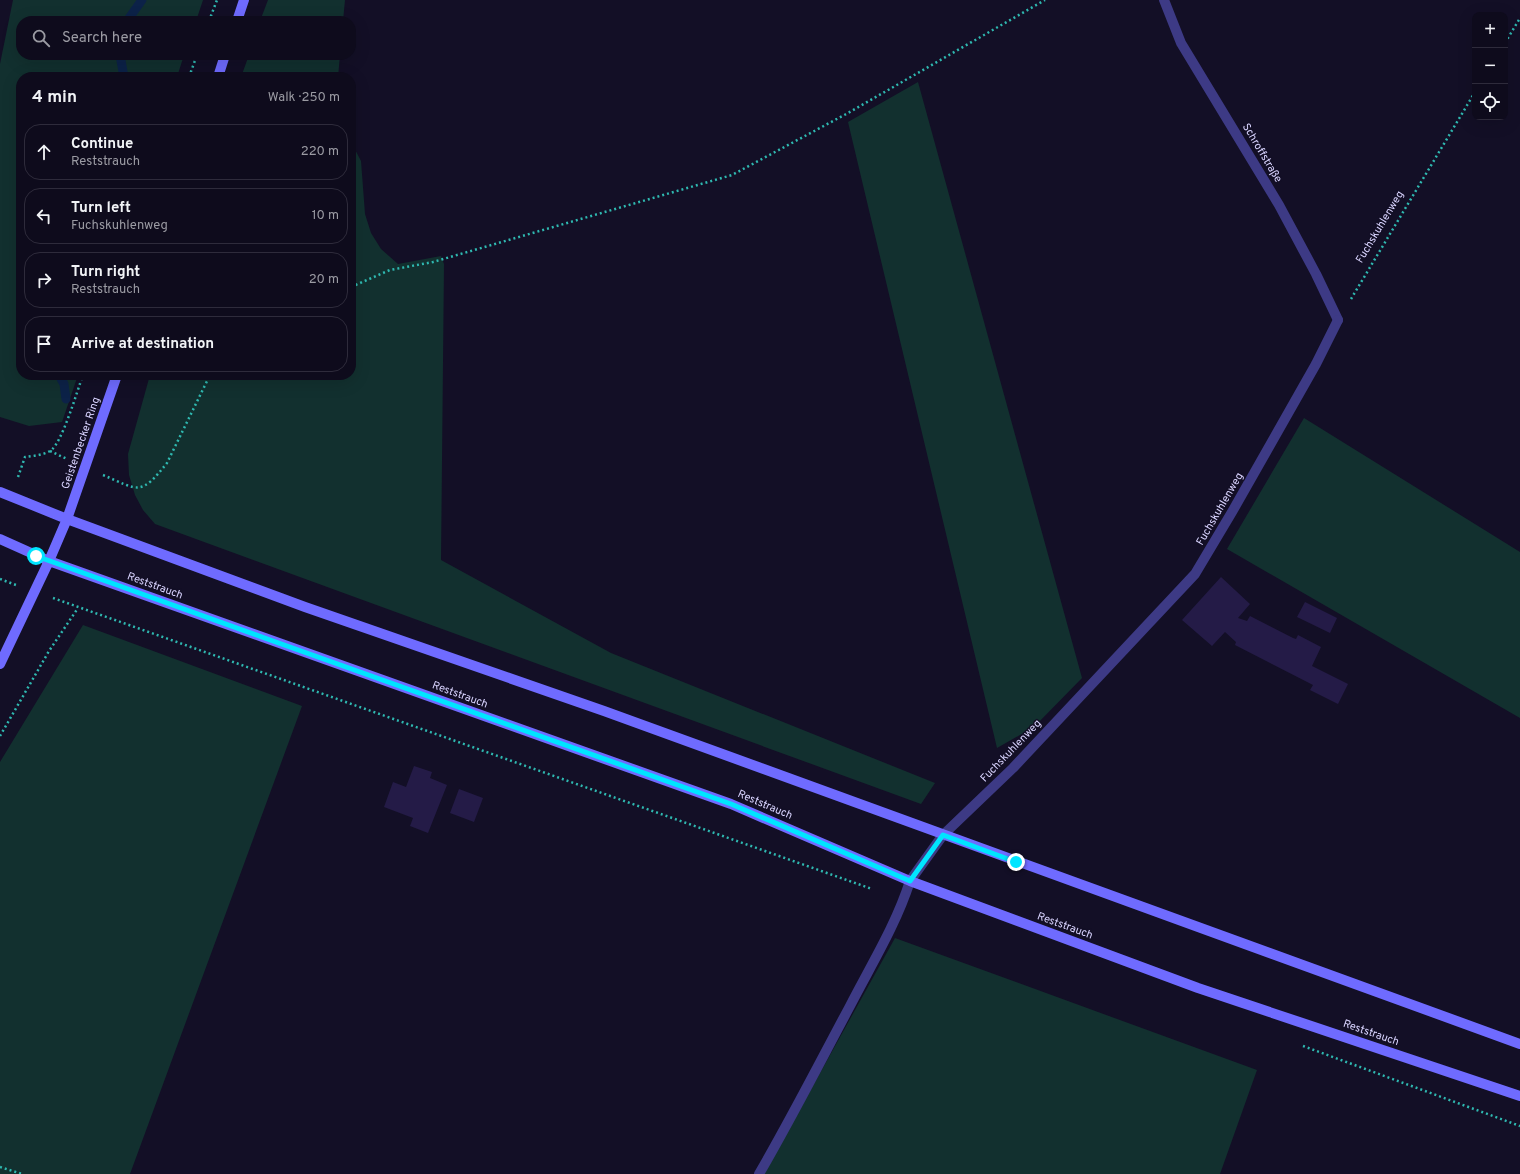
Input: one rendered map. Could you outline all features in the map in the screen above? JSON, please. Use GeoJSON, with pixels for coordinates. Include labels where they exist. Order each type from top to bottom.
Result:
{"type":"FeatureCollection","features":[{"type":"Feature","properties":{"kind":"main road"},"geometry":{"type":"LineString","coordinates":[[239,16],[244,0]]}},
{"type":"Feature","properties":{"kind":"main road"},"geometry":{"type":"LineString","coordinates":[[220,72],[223,60]]}},
{"type":"Feature","properties":{"kind":"main road","name":"Geistenbecker Ring"},"geometry":{"type":"LineString","coordinates":[[0,664],[49,561],[67,519],[115,380]]}},
{"type":"Feature","properties":{"kind":"main road"},"geometry":{"type":"LineString","coordinates":[[0,492],[67,519],[305,607],[604,711],[1520,1044]]}},
{"type":"Feature","properties":{"kind":"main road","name":"Reststrauch"},"geometry":{"type":"LineString","coordinates":[[0,539],[49,561],[731,804],[910,881],[1198,988],[1520,1096]]}},
{"type":"Feature","properties":{"kind":"street","name":"Schroffstraße"},"geometry":{"type":"LineString","coordinates":[[1164,0],[1181,43],[1280,205],[1338,320]]}},
{"type":"Feature","properties":{"kind":"street","name":"Fuchskuhlenweg"},"geometry":{"type":"LineString","coordinates":[[759,1174],[871,967],[904,900],[910,881],[943,835],[1013,768],[1195,574],[1316,364],[1338,320]]}},
{"type":"Feature","properties":{"kind":"path"},"geometry":{"type":"LineString","coordinates":[[211,16],[217,0]]}},
{"type":"Feature","properties":{"kind":"path"},"geometry":{"type":"LineString","coordinates":[[356,285],[390,270],[433,262],[732,175],[848,113],[1045,0]]}},
{"type":"Feature","properties":{"kind":"path"},"geometry":{"type":"LineString","coordinates":[[1508,38],[1520,18]]}},
{"type":"Feature","properties":{"kind":"path"},"geometry":{"type":"LineString","coordinates":[[191,72],[195,60]]}},
{"type":"Feature","properties":{"kind":"path","name":"Fuchskuhlenweg"},"geometry":{"type":"LineString","coordinates":[[1338,320],[1472,97]]}},
{"type":"Feature","properties":{"kind":"path"},"geometry":{"type":"LineString","coordinates":[[11,496],[25,456],[37,455],[50,451],[58,442],[81,380]]}},
{"type":"Feature","properties":{"kind":"path"},"geometry":{"type":"LineString","coordinates":[[132,488],[140,488],[146,485],[167,463],[208,380]]}},
{"type":"Feature","properties":{"kind":"path"},"geometry":{"type":"LineString","coordinates":[[0,579],[78,608],[904,900]]}},
{"type":"Feature","properties":{"kind":"path"},"geometry":{"type":"LineString","coordinates":[[0,736],[49,651],[78,608]]}},
{"type":"Feature","properties":{"kind":"path"},"geometry":{"type":"LineString","coordinates":[[1297,1044],[1520,1126]]}},
{"type":"Feature","properties":{"kind":"path"},"geometry":{"type":"LineString","coordinates":[[0,1167],[22,1174]]}},
{"type":"Feature","properties":{"kind":"green space"},"geometry":{"type":"Polygon","coordinates":[[[13,0],[203,0],[198,16],[16,16],[16,60],[182,60],[179,72],[16,72],[16,380],[76,380],[62,422],[29,426],[0,417],[0,64],[13,0]]]}},
{"type":"Feature","properties":{"kind":"green space"},"geometry":{"type":"Polygon","coordinates":[[[268,0],[345,0],[343,16],[262,16],[268,0]]]}},
{"type":"Feature","properties":{"kind":"green space"},"geometry":{"type":"Polygon","coordinates":[[[247,60],[340,60],[338,72],[243,72],[247,60]]]}},
{"type":"Feature","properties":{"kind":"green space"},"geometry":{"type":"Polygon","coordinates":[[[918,82],[1082,678],[1034,727],[997,748],[848,122],[918,82]]]}},
{"type":"Feature","properties":{"kind":"green space"},"geometry":{"type":"Polygon","coordinates":[[[356,152],[361,161],[365,214],[371,233],[381,249],[398,264],[441,256],[444,264],[441,560],[611,653],[935,783],[921,804],[155,524],[143,510],[135,495],[129,475],[128,454],[149,380],[356,380],[356,152]]]}},
{"type":"Feature","properties":{"kind":"green space"},"geometry":{"type":"Polygon","coordinates":[[[1304,418],[1520,552],[1520,718],[1227,549],[1304,418]]]}},
{"type":"Feature","properties":{"kind":"green space"},"geometry":{"type":"Polygon","coordinates":[[[83,625],[302,706],[130,1174],[0,1174],[0,762],[83,625]]]}},
{"type":"Feature","properties":{"kind":"green space"},"geometry":{"type":"Polygon","coordinates":[[[895,938],[1257,1070],[1220,1174],[764,1174],[895,938]]]}},
{"type":"Feature","properties":{"kind":"building"},"geometry":{"type":"Polygon","coordinates":[[[1221,577],[1250,604],[1238,618],[1247,621],[1250,616],[1293,638],[1296,639],[1298,635],[1321,647],[1312,666],[1348,684],[1338,704],[1310,690],[1313,685],[1235,645],[1236,642],[1225,632],[1212,646],[1182,620],[1221,577]]]}},
{"type":"Feature","properties":{"kind":"building"},"geometry":{"type":"Polygon","coordinates":[[[1305,602],[1337,618],[1330,633],[1297,617],[1305,602]]]}},
{"type":"Feature","properties":{"kind":"building"},"geometry":{"type":"Polygon","coordinates":[[[414,766],[432,772],[430,778],[447,785],[428,833],[410,826],[413,818],[384,807],[393,782],[406,787],[414,766]]]}},
{"type":"Feature","properties":{"kind":"building"},"geometry":{"type":"Polygon","coordinates":[[[459,789],[483,798],[474,822],[450,813],[459,789]]]}},
{"type":"Feature","properties":{"kind":"waterway"},"geometry":{"type":"LineString","coordinates":[[131,16],[142,0]]}},
{"type":"Feature","properties":{"kind":"waterway"},"geometry":{"type":"LineString","coordinates":[[121,60],[123,72]]}},
{"type":"Feature","properties":{"kind":"waterway"},"geometry":{"type":"LineString","coordinates":[[62,380],[64,384],[66,399]]}},
{"type":"Feature","properties":{"kind":"route"},"geometry":{"type":"LineString","coordinates":[[36,556],[731,804],[910,881],[943,835],[1016,862]]}}]}
